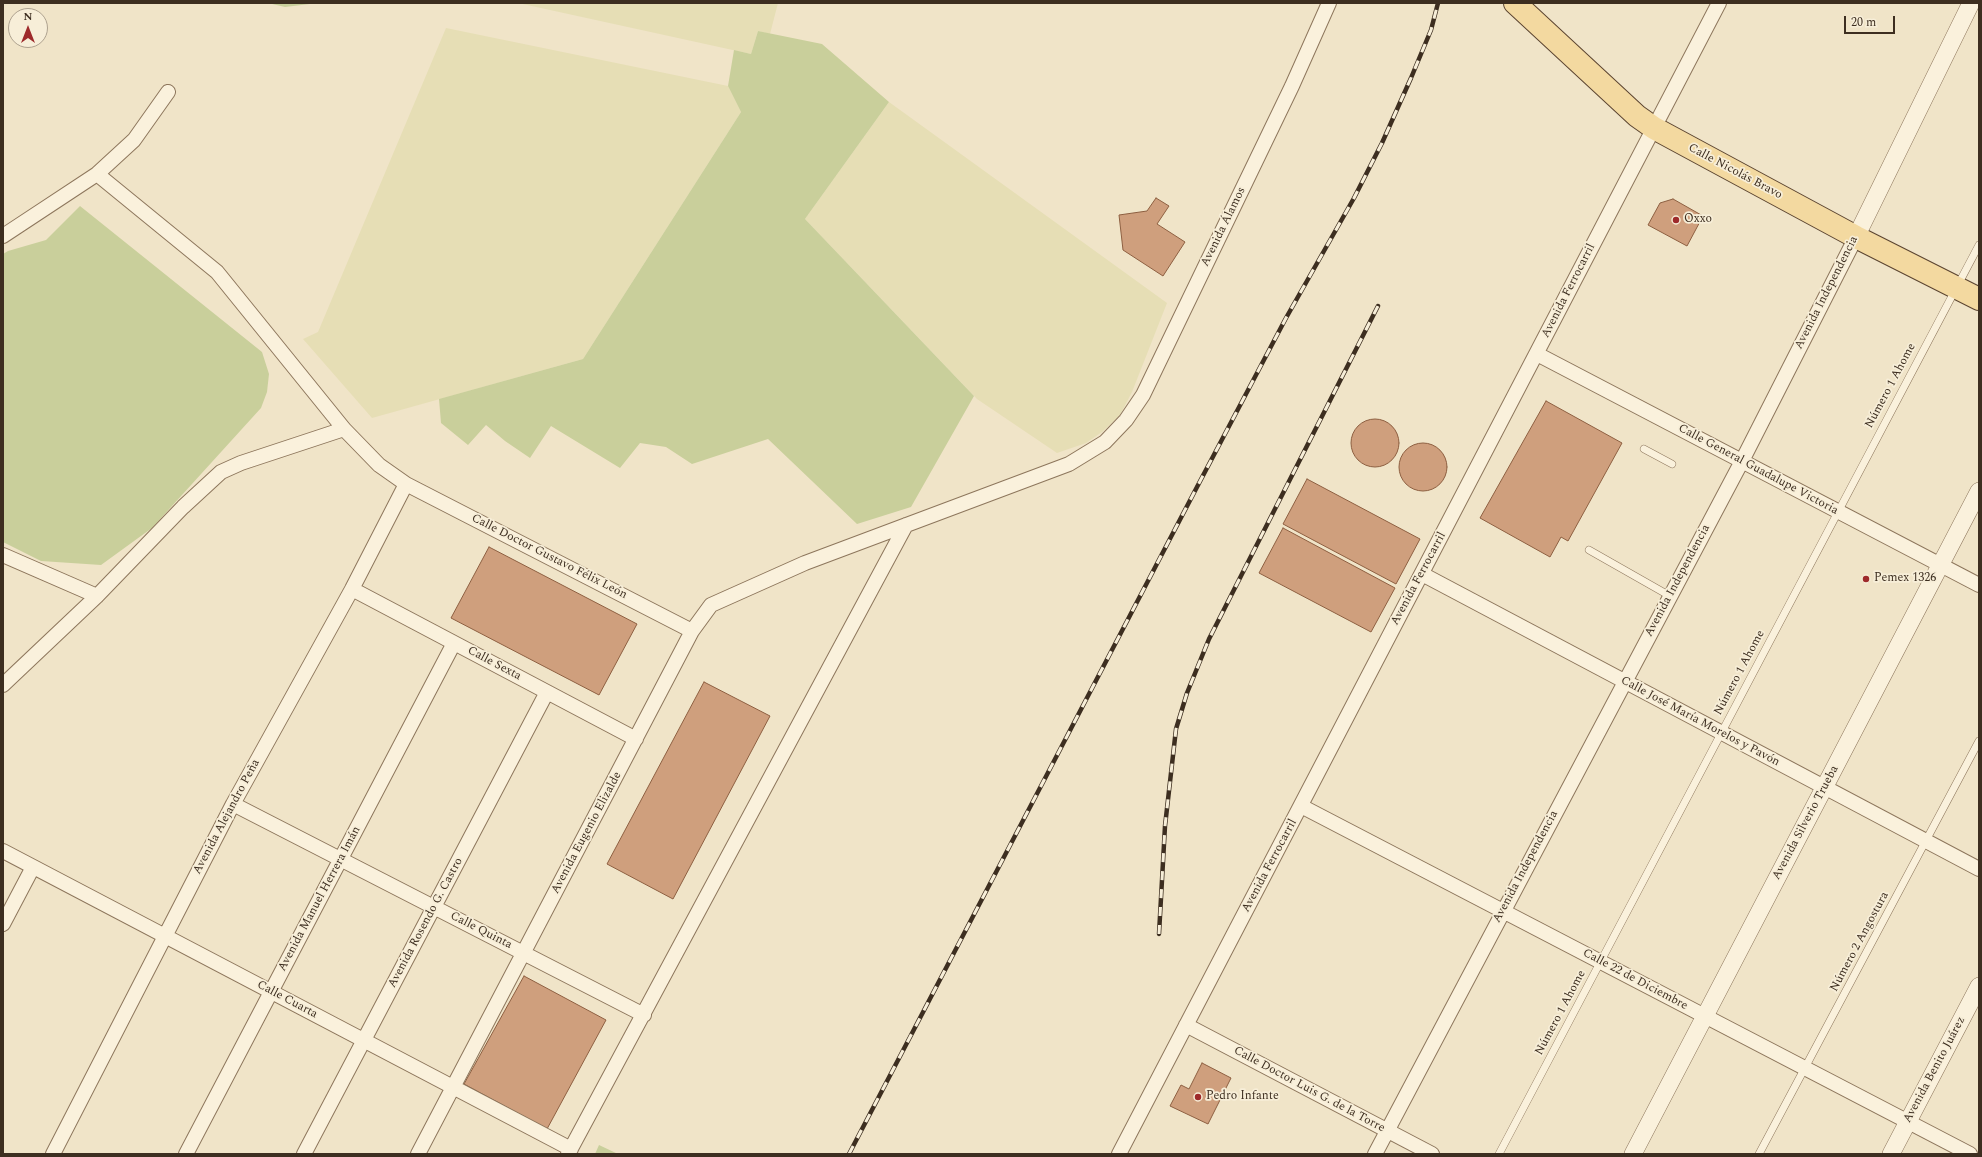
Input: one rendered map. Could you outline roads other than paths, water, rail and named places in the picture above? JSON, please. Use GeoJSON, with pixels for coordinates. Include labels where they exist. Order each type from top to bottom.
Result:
{"type":"FeatureCollection","features":[{"type":"Feature","properties":{"kind":"main road","name":"Calle Nicolás Bravo"},"geometry":{"type":"LineString","coordinates":[[1517,4],[1637,116],[1654,128],[1856,237],[1979,299]]}},
{"type":"Feature","properties":{"kind":"street","name":"Avenida Álamos"},"geometry":{"type":"LineString","coordinates":[[906,525],[1069,464],[1105,442],[1126,420],[1143,395],[1292,86],[1329,3]]}},
{"type":"Feature","properties":{"kind":"street","name":"Avenida Ferrocarril"},"geometry":{"type":"LineString","coordinates":[[1119,1154],[1719,3]]}},
{"type":"Feature","properties":{"kind":"street","name":"Avenida Independencia"},"geometry":{"type":"LineString","coordinates":[[1375,1154],[1742,461],[1856,237],[1971,3]]}},
{"type":"Feature","properties":{"kind":"street"},"geometry":{"type":"LineString","coordinates":[[3,236],[98,174],[134,140],[168,92]]}},
{"type":"Feature","properties":{"kind":"street","name":"Calle Doctor Gustavo Félix León"},"geometry":{"type":"LineString","coordinates":[[98,174],[217,272],[344,429],[379,465],[406,484],[692,631]]}},
{"type":"Feature","properties":{"kind":"street","name":"Calle General Guadalupe Victoria"},"geometry":{"type":"LineString","coordinates":[[1537,354],[1979,585]]}},
{"type":"Feature","properties":{"kind":"street"},"geometry":{"type":"LineString","coordinates":[[3,686],[97,596],[183,507],[221,472],[241,463],[344,429]]}},
{"type":"Feature","properties":{"kind":"street","name":"Avenida Alejandro Peña"},"geometry":{"type":"LineString","coordinates":[[53,1154],[233,804],[352,589],[406,484]]}},
{"type":"Feature","properties":{"kind":"street","name":"Avenida Silverio Trueba"},"geometry":{"type":"LineString","coordinates":[[1633,1154],[1979,491]]}},
{"type":"Feature","properties":{"kind":"street"},"geometry":{"type":"LineString","coordinates":[[569,1151],[644,1015],[906,525]]}},
{"type":"Feature","properties":{"kind":"street","name":"Avenida Eugenio Elizalde"},"geometry":{"type":"LineString","coordinates":[[418,1154],[692,631],[711,605],[805,564],[906,525]]}},
{"type":"Feature","properties":{"kind":"street"},"geometry":{"type":"LineString","coordinates":[[3,555],[97,596]]}},
{"type":"Feature","properties":{"kind":"street","name":"Calle José María Morelos y Pavón"},"geometry":{"type":"LineString","coordinates":[[1422,574],[1624,683],[1979,869]]}},
{"type":"Feature","properties":{"kind":"street","name":"Calle Sexta"},"geometry":{"type":"LineString","coordinates":[[352,589],[636,739]]}},
{"type":"Feature","properties":{"kind":"street","name":"Avenida Manuel Herrera Imán"},"geometry":{"type":"LineString","coordinates":[[186,1154],[454,643]]}},
{"type":"Feature","properties":{"kind":"street","name":"Avenida Rosendo G. Castro"},"geometry":{"type":"LineString","coordinates":[[304,1154],[547,692]]}},
{"type":"Feature","properties":{"kind":"street","name":"Calle Quinta"},"geometry":{"type":"LineString","coordinates":[[233,804],[644,1015]]}},
{"type":"Feature","properties":{"kind":"street","name":"Calle 22 de Diciembre"},"geometry":{"type":"LineString","coordinates":[[1301,806],[1970,1154]]}},
{"type":"Feature","properties":{"kind":"street","name":"Calle Cuarta"},"geometry":{"type":"LineString","coordinates":[[3,851],[453,1087],[569,1151]]}},
{"type":"Feature","properties":{"kind":"street"},"geometry":{"type":"LineString","coordinates":[[3,924],[33,867]]}},
{"type":"Feature","properties":{"kind":"street","name":"Avenida Benito Juárez"},"geometry":{"type":"LineString","coordinates":[[1890,1154],[1979,986]]}},
{"type":"Feature","properties":{"kind":"street","name":"Calle Doctor Luis G. de la Torre"},"geometry":{"type":"LineString","coordinates":[[1186,1026],[1432,1154]]}},
{"type":"Feature","properties":{"kind":"lane","name":"Número 1 Ahome"},"geometry":{"type":"LineString","coordinates":[[1499,1154],[1722,733],[1837,511],[1979,245]]}},
{"type":"Feature","properties":{"kind":"lane"},"geometry":{"type":"LineString","coordinates":[[1644,449],[1672,464]]}},
{"type":"Feature","properties":{"kind":"lane"},"geometry":{"type":"LineString","coordinates":[[1589,550],[1670,596]]}},
{"type":"Feature","properties":{"kind":"lane","name":"Número 2 Angostura"},"geometry":{"type":"LineString","coordinates":[[1760,1154],[1979,741]]}},
{"type":"Feature","properties":{"kind":"railway"},"geometry":{"type":"LineString","coordinates":[[849,1154],[1286,318],[1354,198],[1382,143],[1411,78],[1431,30],[1438,3]]}},
{"type":"Feature","properties":{"kind":"railway"},"geometry":{"type":"LineString","coordinates":[[1159,934],[1165,826],[1176,729],[1187,693],[1209,639],[1378,306]]}},
{"type":"Feature","properties":{"kind":"place","name":"Oxxo"},"geometry":{"type":"Point","coordinates":[1676,220]}},
{"type":"Feature","properties":{"kind":"place","name":"Pemex 1326"},"geometry":{"type":"Point","coordinates":[1866,579]}},
{"type":"Feature","properties":{"kind":"place","name":"Pedro Infante"},"geometry":{"type":"Point","coordinates":[1198,1097]}}]}
